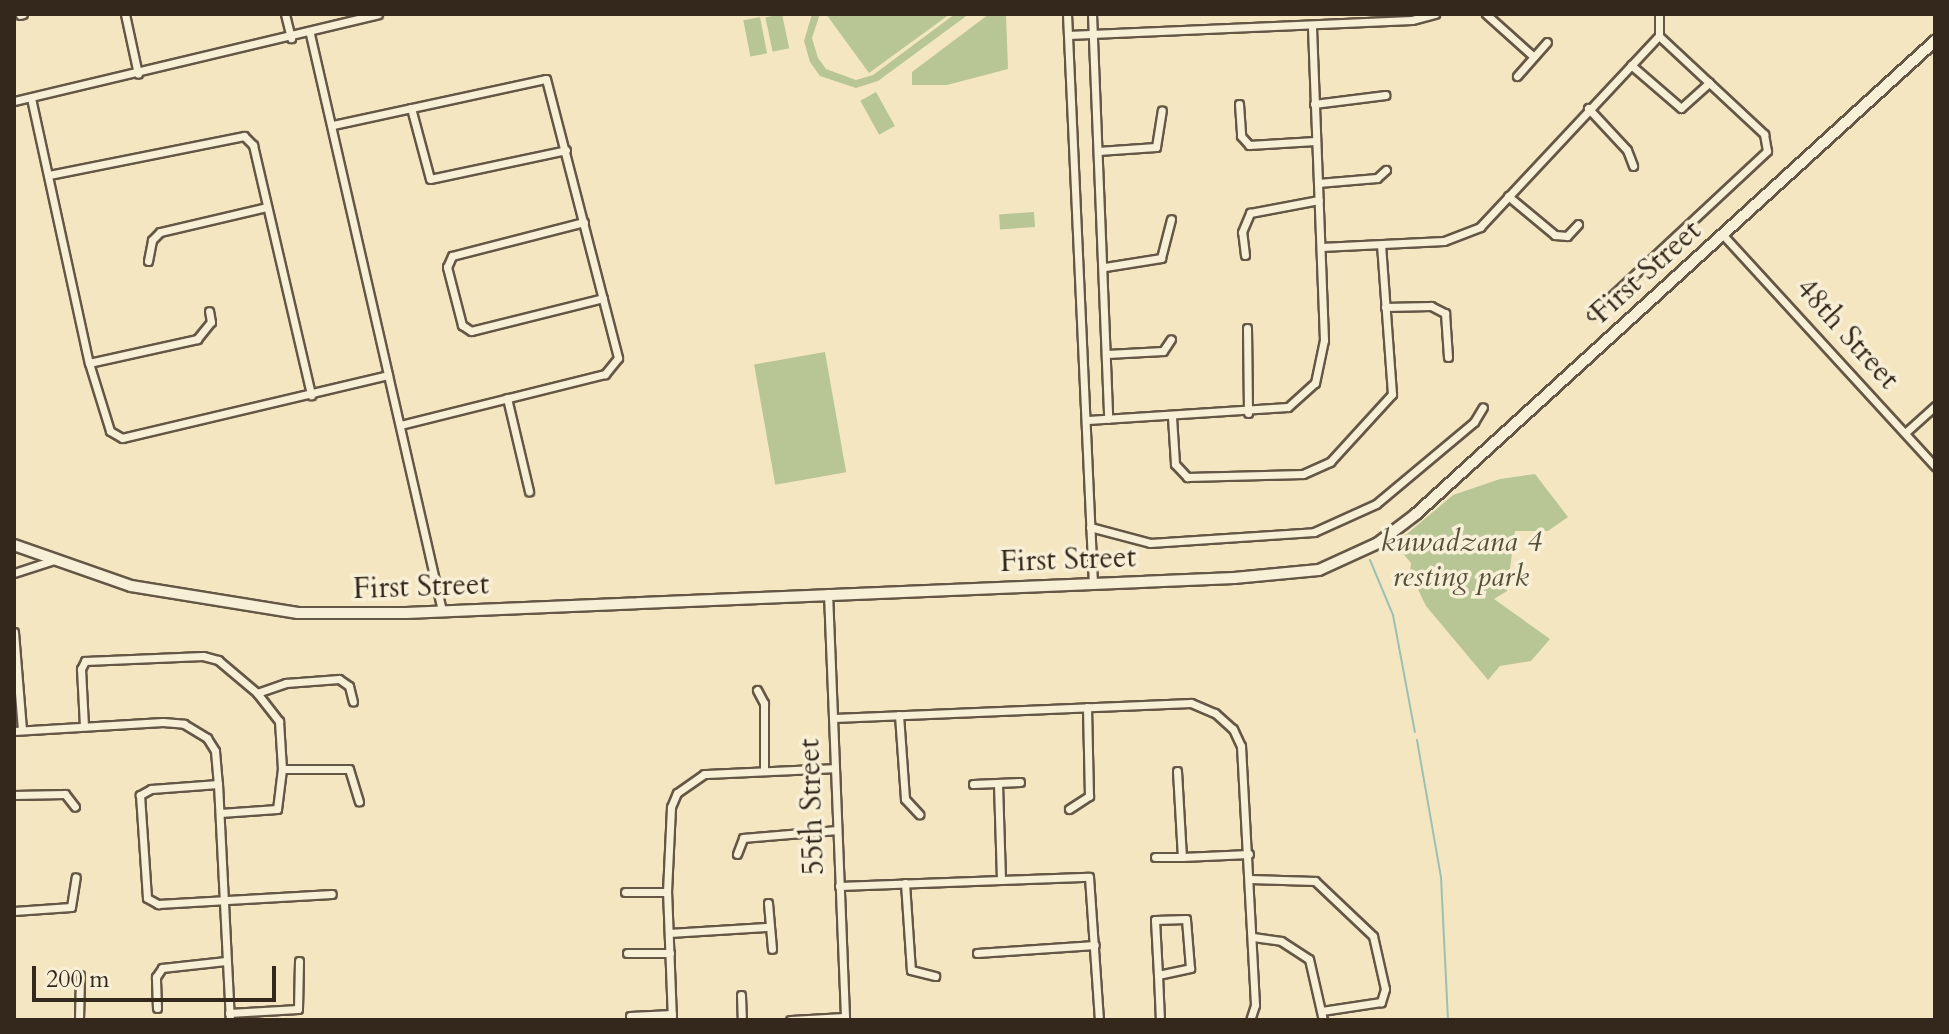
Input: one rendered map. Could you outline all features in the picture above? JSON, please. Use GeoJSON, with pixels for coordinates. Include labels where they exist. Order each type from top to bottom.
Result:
{"type":"FeatureCollection","features":[{"type":"Feature","properties":{"kind":"street"},"geometry":{"type":"LineString","coordinates":[[125,14],[138,74]]}},
{"type":"Feature","properties":{"kind":"street"},"geometry":{"type":"LineString","coordinates":[[285,14],[291,38]]}},
{"type":"Feature","properties":{"kind":"street"},"geometry":{"type":"LineString","coordinates":[[14,101],[310,34],[378,14]]}},
{"type":"Feature","properties":{"kind":"street"},"geometry":{"type":"LineString","coordinates":[[1067,14],[1088,406],[1093,584]]}},
{"type":"Feature","properties":{"kind":"street"},"geometry":{"type":"LineString","coordinates":[[1092,14],[1105,267],[1108,419]]}},
{"type":"Feature","properties":{"kind":"street"},"geometry":{"type":"LineString","coordinates":[[1259,14],[1260,26]]}},
{"type":"Feature","properties":{"kind":"street"},"geometry":{"type":"LineString","coordinates":[[1068,35],[1312,25],[1348,18],[1435,14]]}},
{"type":"Feature","properties":{"kind":"street"},"geometry":{"type":"LineString","coordinates":[[1486,14],[1534,57]]}},
{"type":"Feature","properties":{"kind":"street"},"geometry":{"type":"LineString","coordinates":[[1321,247],[1458,238],[1480,227],[1588,108],[1659,36],[1659,14]]}},
{"type":"Feature","properties":{"kind":"street"},"geometry":{"type":"LineString","coordinates":[[1088,420],[1248,413],[1288,407],[1315,383],[1323,354],[1312,25]]}},
{"type":"Feature","properties":{"kind":"street"},"geometry":{"type":"LineString","coordinates":[[310,34],[442,611]]}},
{"type":"Feature","properties":{"kind":"street"},"geometry":{"type":"LineString","coordinates":[[1592,314],[1767,151],[1764,134],[1659,36]]}},
{"type":"Feature","properties":{"kind":"street","name":"First Street"},"geometry":{"type":"LineString","coordinates":[[14,545],[52,561],[131,586],[252,609],[313,614],[1093,584],[1301,573],[1331,566],[1378,543],[1416,514],[1935,41]]}},
{"type":"Feature","properties":{"kind":"street"},"geometry":{"type":"LineString","coordinates":[[1517,76],[1547,42]]}},
{"type":"Feature","properties":{"kind":"street"},"geometry":{"type":"LineString","coordinates":[[1631,65],[1681,108],[1709,83]]}},
{"type":"Feature","properties":{"kind":"street"},"geometry":{"type":"LineString","coordinates":[[333,125],[546,79],[618,358],[614,369],[400,425]]}},
{"type":"Feature","properties":{"kind":"street"},"geometry":{"type":"LineString","coordinates":[[1314,104],[1385,95]]}},
{"type":"Feature","properties":{"kind":"street"},"geometry":{"type":"LineString","coordinates":[[31,98],[105,424],[122,438],[388,375]]}},
{"type":"Feature","properties":{"kind":"street"},"geometry":{"type":"LineString","coordinates":[[1239,104],[1241,136],[1249,145],[1315,141]]}},
{"type":"Feature","properties":{"kind":"street"},"geometry":{"type":"LineString","coordinates":[[411,108],[430,179],[566,150]]}},
{"type":"Feature","properties":{"kind":"street"},"geometry":{"type":"LineString","coordinates":[[1588,108],[1627,150],[1633,166]]}},
{"type":"Feature","properties":{"kind":"street"},"geometry":{"type":"LineString","coordinates":[[1098,151],[1156,147],[1162,110]]}},
{"type":"Feature","properties":{"kind":"street"},"geometry":{"type":"LineString","coordinates":[[49,175],[244,136],[253,145],[311,395]]}},
{"type":"Feature","properties":{"kind":"street"},"geometry":{"type":"LineString","coordinates":[[1318,183],[1377,178],[1386,170]]}},
{"type":"Feature","properties":{"kind":"street"},"geometry":{"type":"LineString","coordinates":[[1508,196],[1555,235],[1567,236],[1578,224]]}},
{"type":"Feature","properties":{"kind":"street"},"geometry":{"type":"LineString","coordinates":[[1245,255],[1242,232],[1250,213],[1319,200]]}},
{"type":"Feature","properties":{"kind":"street"},"geometry":{"type":"LineString","coordinates":[[148,261],[152,240],[160,232],[267,207]]}},
{"type":"Feature","properties":{"kind":"street"},"geometry":{"type":"LineString","coordinates":[[1105,267],[1161,258],[1171,219]]}},
{"type":"Feature","properties":{"kind":"street"},"geometry":{"type":"LineString","coordinates":[[584,222],[452,256],[447,267],[462,325],[471,331],[603,298]]}},
{"type":"Feature","properties":{"kind":"street","name":"48th Street"},"geometry":{"type":"LineString","coordinates":[[1723,235],[1935,466]]}},
{"type":"Feature","properties":{"kind":"street"},"geometry":{"type":"LineString","coordinates":[[1172,417],[1175,464],[1182,475],[1303,474],[1318,469],[1392,394],[1381,245]]}},
{"type":"Feature","properties":{"kind":"street"},"geometry":{"type":"LineString","coordinates":[[1385,307],[1431,306],[1445,313],[1448,357]]}},
{"type":"Feature","properties":{"kind":"street"},"geometry":{"type":"LineString","coordinates":[[89,363],[197,339],[209,328],[209,311]]}},
{"type":"Feature","properties":{"kind":"street"},"geometry":{"type":"LineString","coordinates":[[1247,328],[1248,413]]}},
{"type":"Feature","properties":{"kind":"street"},"geometry":{"type":"LineString","coordinates":[[1107,354],[1163,351],[1171,339]]}},
{"type":"Feature","properties":{"kind":"street"},"geometry":{"type":"LineString","coordinates":[[507,398],[529,491]]}},
{"type":"Feature","properties":{"kind":"street"},"geometry":{"type":"LineString","coordinates":[[1905,433],[1935,406]]}},
{"type":"Feature","properties":{"kind":"street"},"geometry":{"type":"LineString","coordinates":[[1090,527],[1150,543],[1314,532],[1376,504],[1474,422],[1483,407]]}},
{"type":"Feature","properties":{"kind":"street"},"geometry":{"type":"LineString","coordinates":[[14,573],[52,561]]}},
{"type":"Feature","properties":{"kind":"street","name":"55th Street"},"geometry":{"type":"LineString","coordinates":[[828,593],[845,1018]]}},
{"type":"Feature","properties":{"kind":"street"},"geometry":{"type":"LineString","coordinates":[[14,632],[18,730],[163,722],[196,729],[215,751],[230,1016],[298,1009],[299,961]]}},
{"type":"Feature","properties":{"kind":"street"},"geometry":{"type":"LineString","coordinates":[[84,726],[81,669],[90,659],[209,656],[257,693],[279,721],[282,769],[279,808],[220,813]]}},
{"type":"Feature","properties":{"kind":"street"},"geometry":{"type":"LineString","coordinates":[[257,693],[286,683],[339,679],[349,686],[353,702]]}},
{"type":"Feature","properties":{"kind":"street"},"geometry":{"type":"LineString","coordinates":[[757,690],[764,703],[764,770]]}},
{"type":"Feature","properties":{"kind":"street"},"geometry":{"type":"LineString","coordinates":[[834,718],[1191,703],[1226,721],[1241,746],[1253,937],[1255,1005],[1250,1020]]}},
{"type":"Feature","properties":{"kind":"street"},"geometry":{"type":"LineString","coordinates":[[1069,809],[1089,796],[1087,707]]}},
{"type":"Feature","properties":{"kind":"street"},"geometry":{"type":"LineString","coordinates":[[899,715],[905,799],[919,814]]}},
{"type":"Feature","properties":{"kind":"street"},"geometry":{"type":"LineString","coordinates":[[630,1016],[672,1017],[667,892],[671,807],[677,793],[704,774],[835,768]]}},
{"type":"Feature","properties":{"kind":"street"},"geometry":{"type":"LineString","coordinates":[[282,769],[349,769],[359,801]]}},
{"type":"Feature","properties":{"kind":"street"},"geometry":{"type":"LineString","coordinates":[[1177,771],[1182,857]]}},
{"type":"Feature","properties":{"kind":"street"},"geometry":{"type":"LineString","coordinates":[[973,784],[1020,782]]}},
{"type":"Feature","properties":{"kind":"street"},"geometry":{"type":"LineString","coordinates":[[218,784],[142,792],[145,894],[154,903],[332,894]]}},
{"type":"Feature","properties":{"kind":"street"},"geometry":{"type":"LineString","coordinates":[[998,784],[1001,878]]}},
{"type":"Feature","properties":{"kind":"street"},"geometry":{"type":"LineString","coordinates":[[14,795],[65,794],[75,807]]}},
{"type":"Feature","properties":{"kind":"street"},"geometry":{"type":"LineString","coordinates":[[737,854],[743,838],[837,830]]}},
{"type":"Feature","properties":{"kind":"street"},"geometry":{"type":"LineString","coordinates":[[1155,857],[1249,854]]}},
{"type":"Feature","properties":{"kind":"street"},"geometry":{"type":"LineString","coordinates":[[14,911],[71,907],[76,877]]}},
{"type":"Feature","properties":{"kind":"street"},"geometry":{"type":"LineString","coordinates":[[839,886],[1089,877],[1099,1020]]}},
{"type":"Feature","properties":{"kind":"street"},"geometry":{"type":"LineString","coordinates":[[1250,879],[1315,881],[1373,936],[1385,989],[1381,1002],[1322,1011]]}},
{"type":"Feature","properties":{"kind":"street"},"geometry":{"type":"LineString","coordinates":[[905,883],[911,970],[935,976]]}},
{"type":"Feature","properties":{"kind":"street"},"geometry":{"type":"LineString","coordinates":[[625,892],[667,892]]}},
{"type":"Feature","properties":{"kind":"street"},"geometry":{"type":"LineString","coordinates":[[768,903],[766,927],[772,949]]}},
{"type":"Feature","properties":{"kind":"street"},"geometry":{"type":"LineString","coordinates":[[1158,975],[1190,968],[1186,919],[1155,920],[1160,1020]]}},
{"type":"Feature","properties":{"kind":"street"},"geometry":{"type":"LineString","coordinates":[[669,933],[766,927]]}},
{"type":"Feature","properties":{"kind":"street"},"geometry":{"type":"LineString","coordinates":[[1253,937],[1281,941],[1309,959],[1323,1020]]}},
{"type":"Feature","properties":{"kind":"street"},"geometry":{"type":"LineString","coordinates":[[977,953],[1095,945]]}},
{"type":"Feature","properties":{"kind":"street"},"geometry":{"type":"LineString","coordinates":[[627,953],[670,953]]}},
{"type":"Feature","properties":{"kind":"street"},"geometry":{"type":"LineString","coordinates":[[157,1008],[156,977],[162,968],[226,961]]}},
{"type":"Feature","properties":{"kind":"street"},"geometry":{"type":"LineString","coordinates":[[79,1020],[80,975]]}},
{"type":"Feature","properties":{"kind":"street"},"geometry":{"type":"LineString","coordinates":[[741,995],[742,1020]]}},
{"type":"Feature","properties":{"kind":"street"},"geometry":{"type":"LineString","coordinates":[[790,1020],[845,1018]]}},
{"type":"Feature","properties":{"kind":"green space"},"geometry":{"type":"Polygon","coordinates":[[[782,14],[789,48],[773,52],[765,18],[782,14]]]}},
{"type":"Feature","properties":{"kind":"green space"},"geometry":{"type":"Polygon","coordinates":[[[812,14],[820,14],[812,38],[818,58],[826,69],[856,80],[873,75],[955,14],[969,14],[878,81],[856,88],[820,76],[810,62],[804,41],[812,14]]]}},
{"type":"Feature","properties":{"kind":"green space"},"geometry":{"type":"Polygon","coordinates":[[[826,14],[950,14],[869,73],[826,14]]]}},
{"type":"Feature","properties":{"kind":"green space"},"geometry":{"type":"Polygon","coordinates":[[[989,14],[1006,14],[1008,69],[947,85],[912,85],[912,72],[989,14]]]}},
{"type":"Feature","properties":{"kind":"green space"},"geometry":{"type":"Polygon","coordinates":[[[760,17],[767,53],[750,57],[743,20],[760,17]]]}},
{"type":"Feature","properties":{"kind":"green space"},"geometry":{"type":"Polygon","coordinates":[[[876,92],[895,126],[879,135],[860,101],[876,92]]]}},
{"type":"Feature","properties":{"kind":"green space"},"geometry":{"type":"Polygon","coordinates":[[[1034,212],[1035,227],[1000,229],[999,214],[1034,212]]]}},
{"type":"Feature","properties":{"kind":"green space"},"geometry":{"type":"Polygon","coordinates":[[[825,352],[846,472],[775,485],[754,365],[825,352]]]}},
{"type":"Feature","properties":{"kind":"green space","name":"kuwadzana 4 resting park"},"geometry":{"type":"Polygon","coordinates":[[[1535,474],[1568,517],[1548,531],[1515,531],[1507,591],[1494,599],[1550,639],[1531,661],[1500,666],[1488,680],[1426,606],[1410,573],[1411,563],[1395,544],[1453,495],[1500,479],[1535,474]]]}},
{"type":"Feature","properties":{"kind":"waterway"},"geometry":{"type":"LineString","coordinates":[[1370,560],[1393,615],[1415,732]]}},
{"type":"Feature","properties":{"kind":"waterway"},"geometry":{"type":"LineString","coordinates":[[1417,740],[1441,877],[1448,1020]]}}]}
